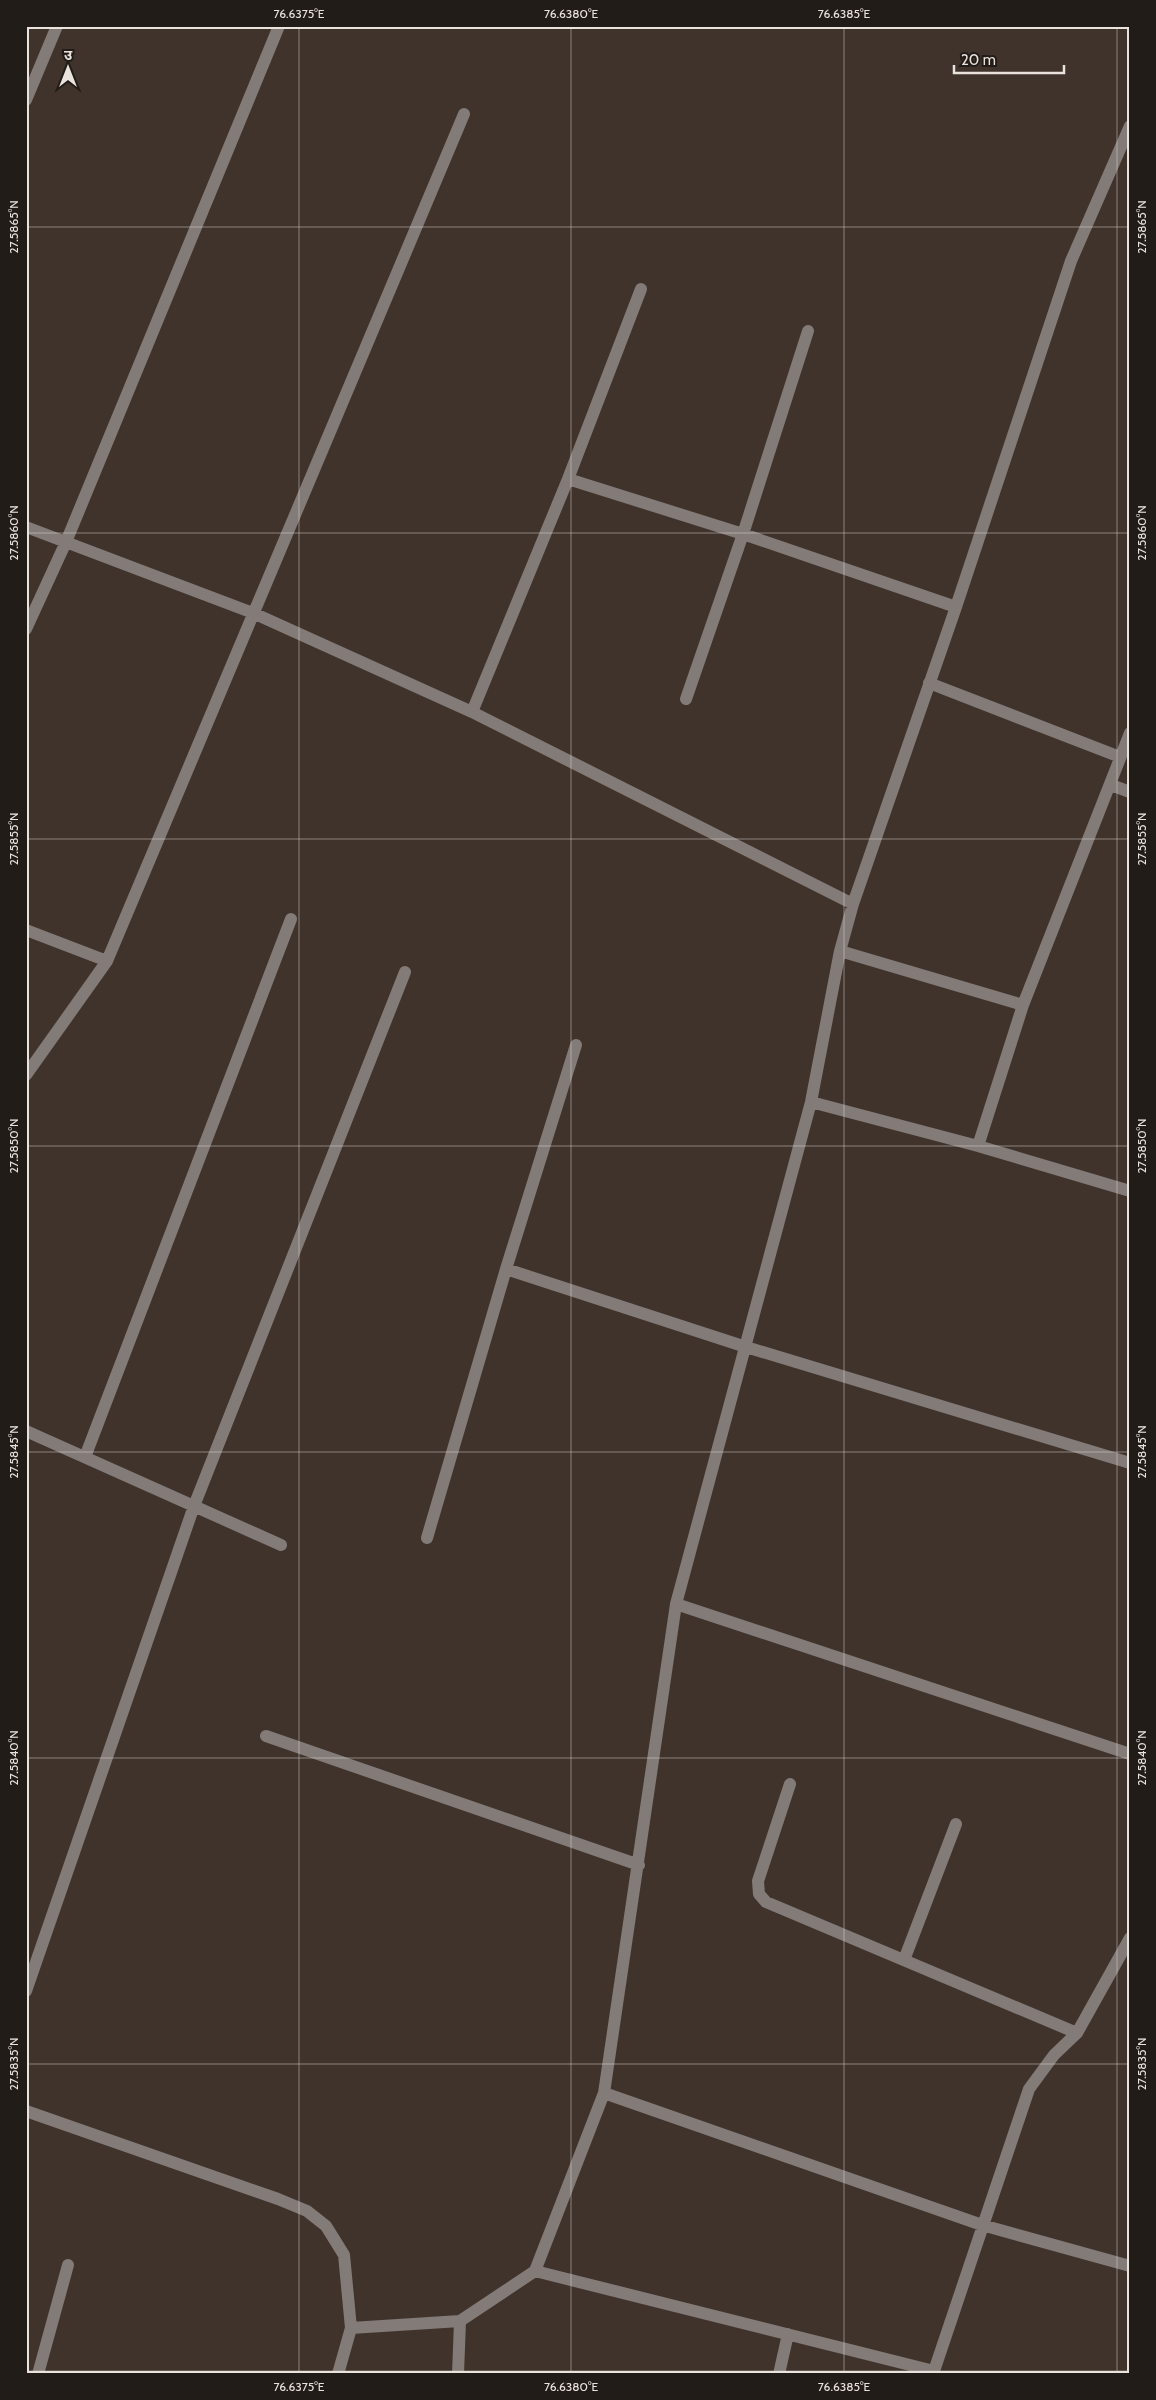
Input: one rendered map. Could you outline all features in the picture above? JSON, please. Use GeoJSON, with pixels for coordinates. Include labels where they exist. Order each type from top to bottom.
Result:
{"type":"FeatureCollection","features":[{"type":"Feature","properties":{"kind":"street"},"geometry":{"type":"LineString","coordinates":[[26,100],[56,26]]}},
{"type":"Feature","properties":{"kind":"street"},"geometry":{"type":"LineString","coordinates":[[26,629],[66,542],[278,26]]}},
{"type":"Feature","properties":{"kind":"street"},"geometry":{"type":"LineString","coordinates":[[26,1075],[107,961],[464,114]]}},
{"type":"Feature","properties":{"kind":"street"},"geometry":{"type":"LineString","coordinates":[[351,2328],[460,2321],[535,2271],[604,2092],[676,1604],[811,1102],[840,951],[853,904],[956,607],[1071,261],[1130,126]]}},
{"type":"Feature","properties":{"kind":"street"},"geometry":{"type":"LineString","coordinates":[[472,712],[568,479],[641,289]]}},
{"type":"Feature","properties":{"kind":"street"},"geometry":{"type":"LineString","coordinates":[[686,699],[743,534],[808,331]]}},
{"type":"Feature","properties":{"kind":"street"},"geometry":{"type":"LineString","coordinates":[[568,479],[743,534],[956,607]]}},
{"type":"Feature","properties":{"kind":"street"},"geometry":{"type":"LineString","coordinates":[[26,527],[253,613],[472,712],[853,904]]}},
{"type":"Feature","properties":{"kind":"street"},"geometry":{"type":"LineString","coordinates":[[929,683],[1120,757]]}},
{"type":"Feature","properties":{"kind":"street"},"geometry":{"type":"LineString","coordinates":[[978,1146],[1023,1005],[1130,733]]}},
{"type":"Feature","properties":{"kind":"street"},"geometry":{"type":"LineString","coordinates":[[1111,785],[1130,792]]}},
{"type":"Feature","properties":{"kind":"street"},"geometry":{"type":"LineString","coordinates":[[85,1458],[291,919]]}},
{"type":"Feature","properties":{"kind":"street"},"geometry":{"type":"LineString","coordinates":[[26,930],[107,961]]}},
{"type":"Feature","properties":{"kind":"street"},"geometry":{"type":"LineString","coordinates":[[840,951],[1023,1005]]}},
{"type":"Feature","properties":{"kind":"street"},"geometry":{"type":"LineString","coordinates":[[26,1991],[194,1506],[405,972]]}},
{"type":"Feature","properties":{"kind":"street"},"geometry":{"type":"LineString","coordinates":[[427,1538],[506,1269],[576,1045]]}},
{"type":"Feature","properties":{"kind":"street"},"geometry":{"type":"LineString","coordinates":[[811,1102],[978,1146],[1130,1191]]}},
{"type":"Feature","properties":{"kind":"street"},"geometry":{"type":"LineString","coordinates":[[506,1269],[746,1347],[1130,1463]]}},
{"type":"Feature","properties":{"kind":"street"},"geometry":{"type":"LineString","coordinates":[[26,1431],[281,1545]]}},
{"type":"Feature","properties":{"kind":"street"},"geometry":{"type":"LineString","coordinates":[[676,1604],[1130,1754]]}},
{"type":"Feature","properties":{"kind":"street"},"geometry":{"type":"LineString","coordinates":[[266,1736],[639,1865]]}},
{"type":"Feature","properties":{"kind":"street"},"geometry":{"type":"LineString","coordinates":[[790,1784],[758,1881],[759,1894],[766,1902],[1077,2033]]}},
{"type":"Feature","properties":{"kind":"street"},"geometry":{"type":"LineString","coordinates":[[904,1960],[956,1824]]}},
{"type":"Feature","properties":{"kind":"street"},"geometry":{"type":"LineString","coordinates":[[535,2271],[934,2372],[1029,2090],[1054,2055],[1077,2033],[1130,1938]]}},
{"type":"Feature","properties":{"kind":"street"},"geometry":{"type":"LineString","coordinates":[[604,2092],[982,2226],[1130,2266]]}},
{"type":"Feature","properties":{"kind":"street"},"geometry":{"type":"LineString","coordinates":[[26,2112],[278,2198],[307,2211],[326,2226],[344,2256],[351,2328],[338,2374]]}},
{"type":"Feature","properties":{"kind":"street"},"geometry":{"type":"LineString","coordinates":[[38,2374],[68,2265]]}},
{"type":"Feature","properties":{"kind":"street"},"geometry":{"type":"LineString","coordinates":[[458,2374],[460,2321]]}},
{"type":"Feature","properties":{"kind":"street"},"geometry":{"type":"LineString","coordinates":[[779,2374],[788,2334]]}}]}
